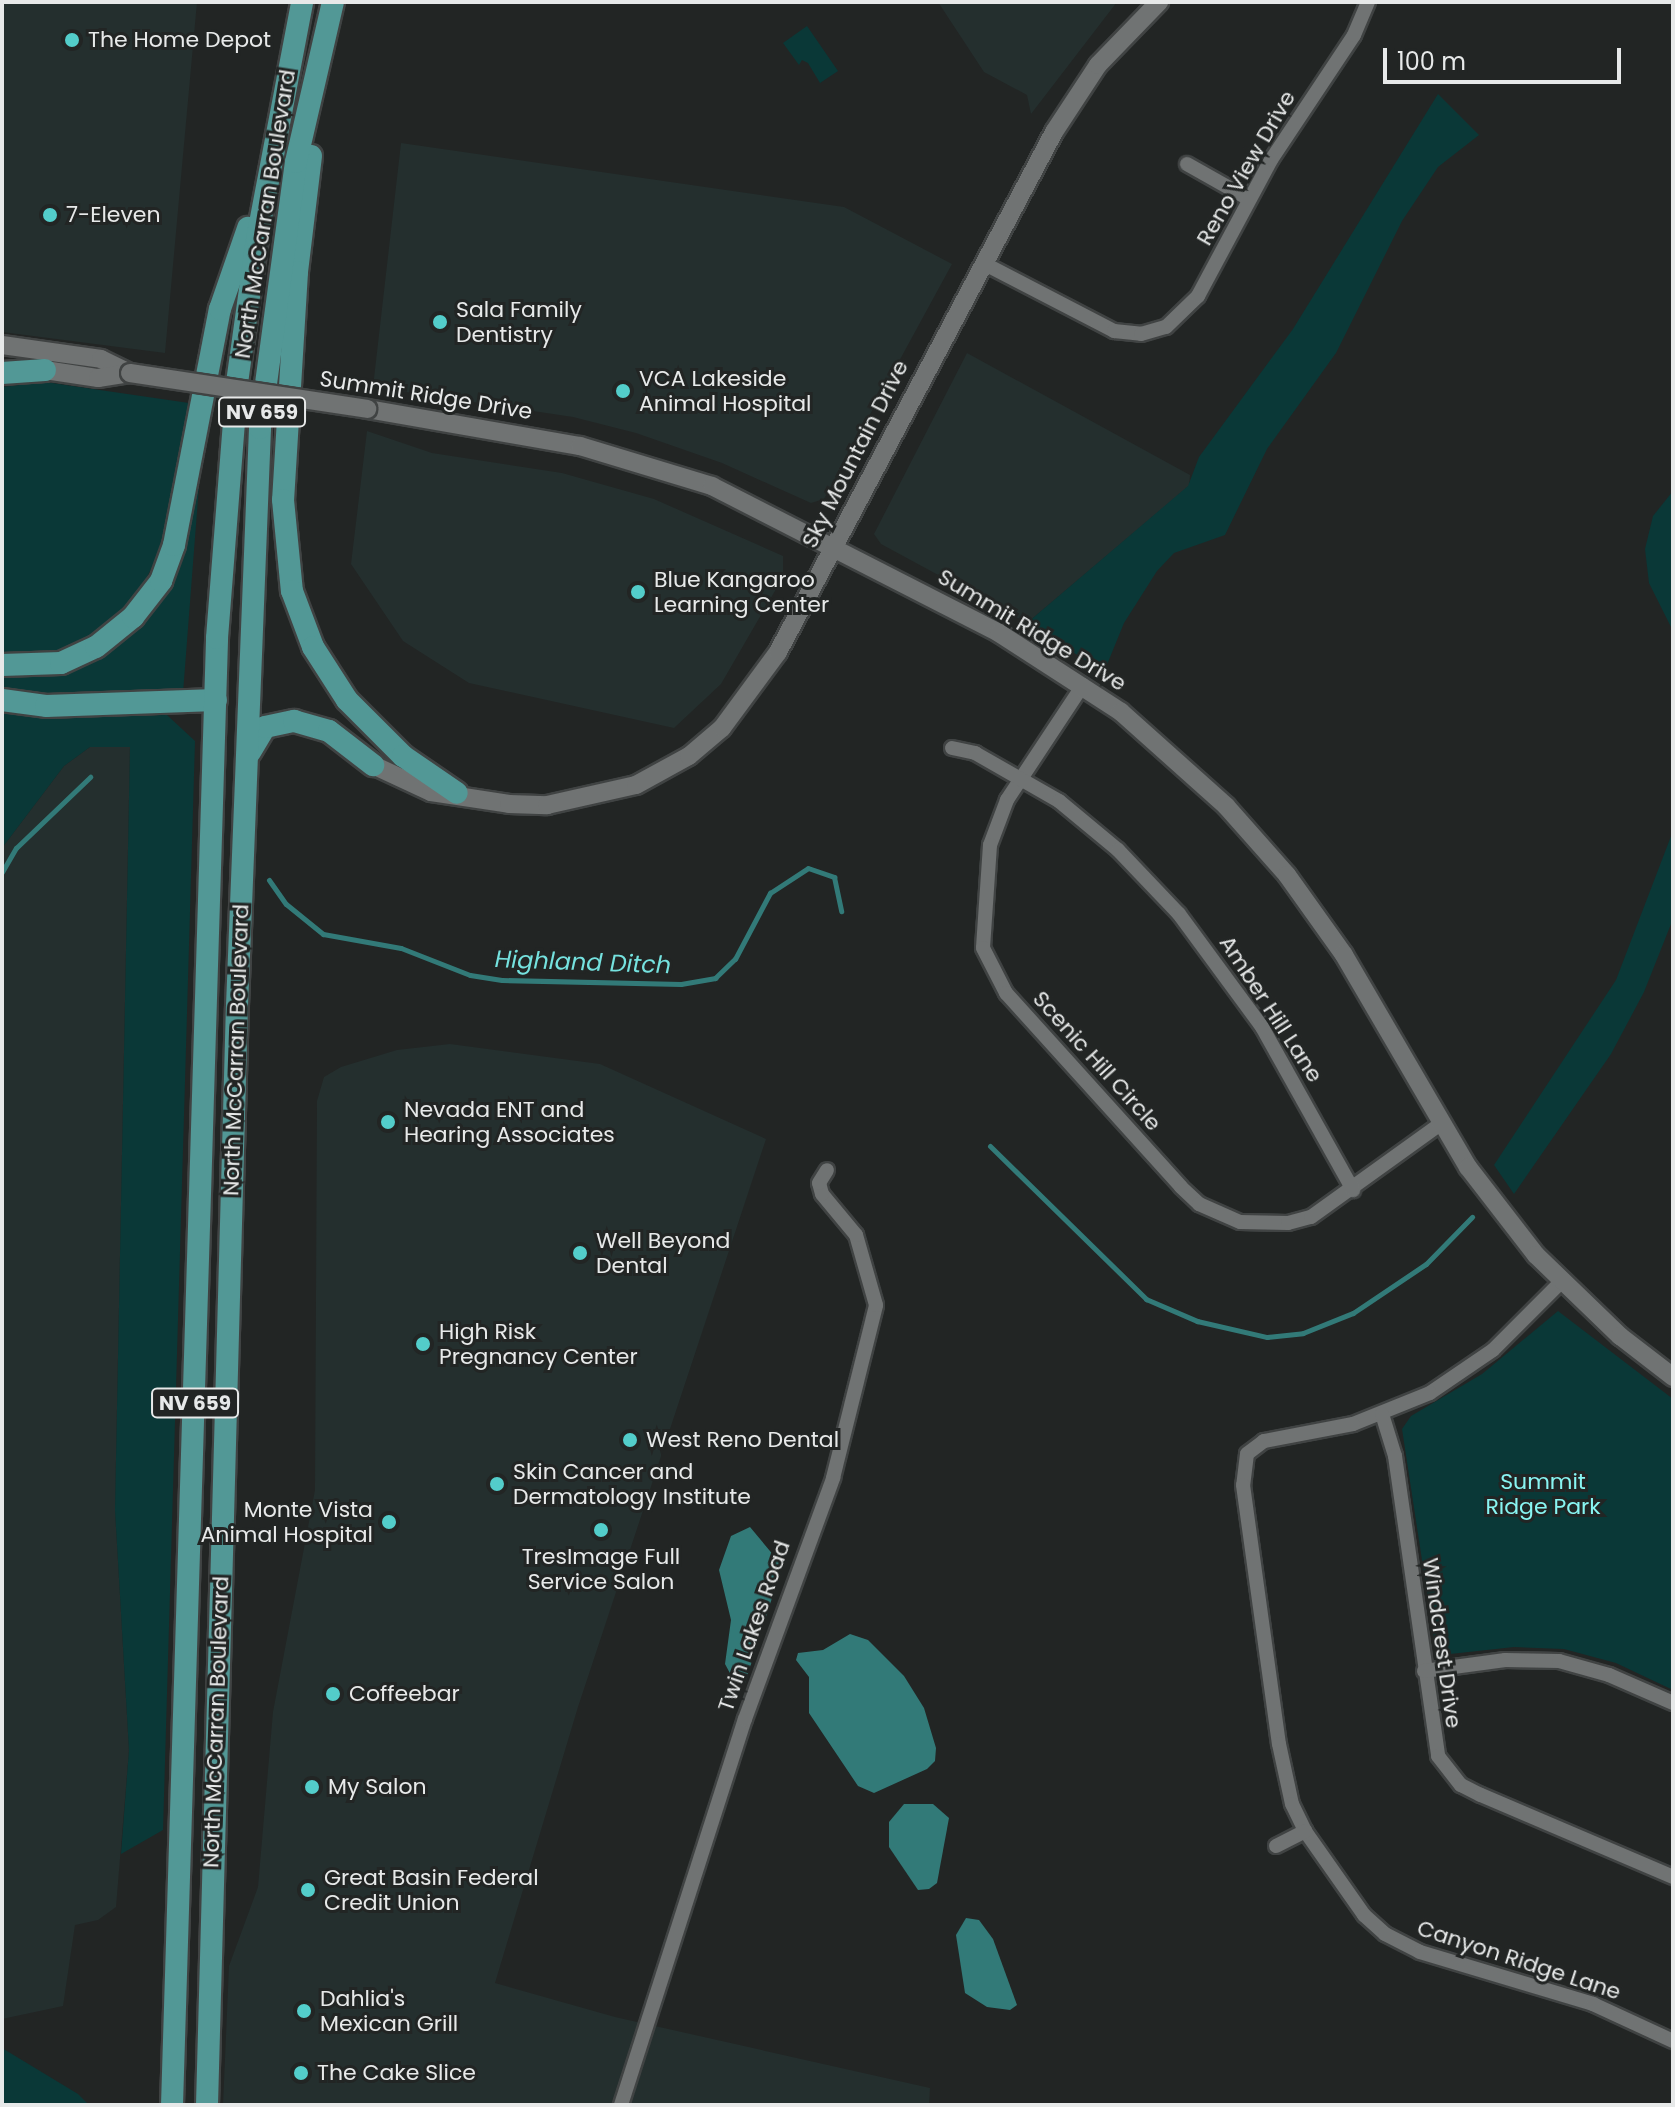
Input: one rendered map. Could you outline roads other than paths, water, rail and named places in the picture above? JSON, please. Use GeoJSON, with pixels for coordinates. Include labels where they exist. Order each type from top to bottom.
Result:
{"type":"FeatureCollection","features":[{"type":"Feature","properties":{"kind":"main road","name":"North McCarran Boulevard"},"geometry":{"type":"LineString","coordinates":[[172,2105],[216,700],[229,457],[271,162],[302,2]]}},
{"type":"Feature","properties":{"kind":"main road","name":"North McCarran Boulevard"},"geometry":{"type":"LineString","coordinates":[[207,2105],[246,785],[260,428],[296,162],[333,2]]}},
{"type":"Feature","properties":{"kind":"main road"},"geometry":{"type":"LineString","coordinates":[[325,44],[297,272],[283,500],[285,564],[313,647],[347,700],[394,749],[457,793]]}},
{"type":"Feature","properties":{"kind":"main road"},"geometry":{"type":"LineString","coordinates":[[2,665],[41,666],[88,652],[124,626],[161,581],[174,545],[220,309],[271,162]]}},
{"type":"Feature","properties":{"kind":"main road"},"geometry":{"type":"LineString","coordinates":[[2,373],[45,370]]}},
{"type":"Feature","properties":{"kind":"main road"},"geometry":{"type":"LineString","coordinates":[[2,700],[46,706],[216,700]]}},
{"type":"Feature","properties":{"kind":"main road"},"geometry":{"type":"LineString","coordinates":[[246,785],[251,746],[265,727],[277,722],[311,724],[329,731],[373,765]]}},
{"type":"Feature","properties":{"kind":"main road"},"geometry":{"type":"LineString","coordinates":[[175,1982],[209,1980]]}},
{"type":"Feature","properties":{"kind":"street","name":"Sky Mountain Drive"},"geometry":{"type":"LineString","coordinates":[[373,765],[417,789],[529,806],[586,800],[636,785],[689,756],[722,728],[755,689],[1069,106],[1098,65],[1159,2]]}},
{"type":"Feature","properties":{"kind":"street","name":"Reno View Drive"},"geometry":{"type":"LineString","coordinates":[[983,263],[1100,326],[1141,334],[1166,327],[1190,307],[1249,199],[1354,35],[1368,2]]}},
{"type":"Feature","properties":{"kind":"street"},"geometry":{"type":"LineString","coordinates":[[1187,164],[1249,199]]}},
{"type":"Feature","properties":{"kind":"street","name":"Summit Ridge Drive"},"geometry":{"type":"LineString","coordinates":[[2,345],[101,359],[130,373],[367,409],[629,458],[726,491],[835,545],[1083,685],[1194,775],[1287,875],[1344,955],[1484,1189],[1561,1282],[1673,1377]]}},
{"type":"Feature","properties":{"kind":"street","name":"Summit Ridge Drive"},"geometry":{"type":"LineString","coordinates":[[2,364],[98,378],[130,373]]}},
{"type":"Feature","properties":{"kind":"street","name":"Scenic Hill Circle"},"geometry":{"type":"LineString","coordinates":[[1083,685],[1020,777],[990,845],[982,929],[986,963],[1006,993],[1181,1187],[1217,1214],[1240,1222],[1288,1223],[1328,1208],[1442,1123]]}},
{"type":"Feature","properties":{"kind":"street","name":"Amber Hill Lane"},"geometry":{"type":"LineString","coordinates":[[952,748],[975,753],[1068,808],[1118,850],[1208,948],[1262,1027],[1353,1190]]}},
{"type":"Feature","properties":{"kind":"street","name":"Twin Lakes Road"},"geometry":{"type":"LineString","coordinates":[[621,2105],[745,1719],[833,1478],[876,1305],[856,1235],[822,1194],[819,1183],[827,1170]]}},
{"type":"Feature","properties":{"kind":"street"},"geometry":{"type":"LineString","coordinates":[[1382,1414],[1468,1369],[1561,1282]]}},
{"type":"Feature","properties":{"kind":"street","name":"Canyon Ridge Lane"},"geometry":{"type":"LineString","coordinates":[[1382,1414],[1264,1441],[1247,1454],[1243,1485],[1279,1744],[1292,1804],[1305,1831],[1364,1915],[1402,1945],[1569,1995],[1673,2041]]}},
{"type":"Feature","properties":{"kind":"street","name":"Windcrest Drive"},"geometry":{"type":"LineString","coordinates":[[1382,1414],[1395,1456],[1438,1756],[1461,1785],[1673,1877]]}},
{"type":"Feature","properties":{"kind":"street"},"geometry":{"type":"LineString","coordinates":[[1424,1671],[1505,1660],[1559,1661],[1609,1675],[1673,1703]]}},
{"type":"Feature","properties":{"kind":"street"},"geometry":{"type":"LineString","coordinates":[[1276,1846],[1305,1831]]}},
{"type":"Feature","properties":{"kind":"waterway","name":"Highland Ditch"},"geometry":{"type":"LineString","coordinates":[[2,872],[16,848],[90,777]]}},
{"type":"Feature","properties":{"kind":"waterway","name":"Highland Ditch"},"geometry":{"type":"LineString","coordinates":[[269,880],[286,904],[323,934],[401,948],[470,975],[502,980],[681,984],[715,978],[735,959],[770,893],[808,868],[834,877],[841,911]]}},
{"type":"Feature","properties":{"kind":"waterway","name":"Highland Ditch"},"geometry":{"type":"LineString","coordinates":[[990,1146],[1146,1299],[1197,1321],[1267,1337],[1303,1333],[1353,1313],[1426,1264],[1472,1217]]}},
{"type":"Feature","properties":{"kind":"place","name":"The Home Depot"},"geometry":{"type":"Point","coordinates":[72,40]}},
{"type":"Feature","properties":{"kind":"place","name":"7-Eleven"},"geometry":{"type":"Point","coordinates":[50,215]}},
{"type":"Feature","properties":{"kind":"place","name":"Sala Family Dentistry"},"geometry":{"type":"Point","coordinates":[440,322]}},
{"type":"Feature","properties":{"kind":"place","name":"VCA Lakeside Animal Hospital"},"geometry":{"type":"Point","coordinates":[623,391]}},
{"type":"Feature","properties":{"kind":"place","name":"Blue Kangaroo Learning Center"},"geometry":{"type":"Point","coordinates":[638,592]}},
{"type":"Feature","properties":{"kind":"place","name":"Nevada ENT and Hearing Associates"},"geometry":{"type":"Point","coordinates":[388,1122]}},
{"type":"Feature","properties":{"kind":"place","name":"Well Beyond Dental"},"geometry":{"type":"Point","coordinates":[580,1253]}},
{"type":"Feature","properties":{"kind":"place","name":"High Risk Pregnancy Center"},"geometry":{"type":"Point","coordinates":[423,1344]}},
{"type":"Feature","properties":{"kind":"place","name":"West Reno Dental"},"geometry":{"type":"Point","coordinates":[630,1440]}},
{"type":"Feature","properties":{"kind":"place","name":"Skin Cancer and Dermatology Institute"},"geometry":{"type":"Point","coordinates":[497,1484]}},
{"type":"Feature","properties":{"kind":"place","name":"Monte Vista Animal Hospital"},"geometry":{"type":"Point","coordinates":[389,1522]}},
{"type":"Feature","properties":{"kind":"place","name":"TresImage Full Service Salon"},"geometry":{"type":"Point","coordinates":[601,1530]}},
{"type":"Feature","properties":{"kind":"place","name":"Coffeebar"},"geometry":{"type":"Point","coordinates":[333,1694]}},
{"type":"Feature","properties":{"kind":"place","name":"My Salon"},"geometry":{"type":"Point","coordinates":[312,1787]}},
{"type":"Feature","properties":{"kind":"place","name":"Great Basin Federal Credit Union"},"geometry":{"type":"Point","coordinates":[308,1890]}},
{"type":"Feature","properties":{"kind":"place","name":"Dahlia's Mexican Grill"},"geometry":{"type":"Point","coordinates":[304,2011]}},
{"type":"Feature","properties":{"kind":"place","name":"The Cake Slice"},"geometry":{"type":"Point","coordinates":[301,2073]}},
{"type":"Feature","properties":{"kind":"park label","name":"Summit Ridge Park"},"geometry":{"type":"Point","coordinates":[1543,1494]}}]}
